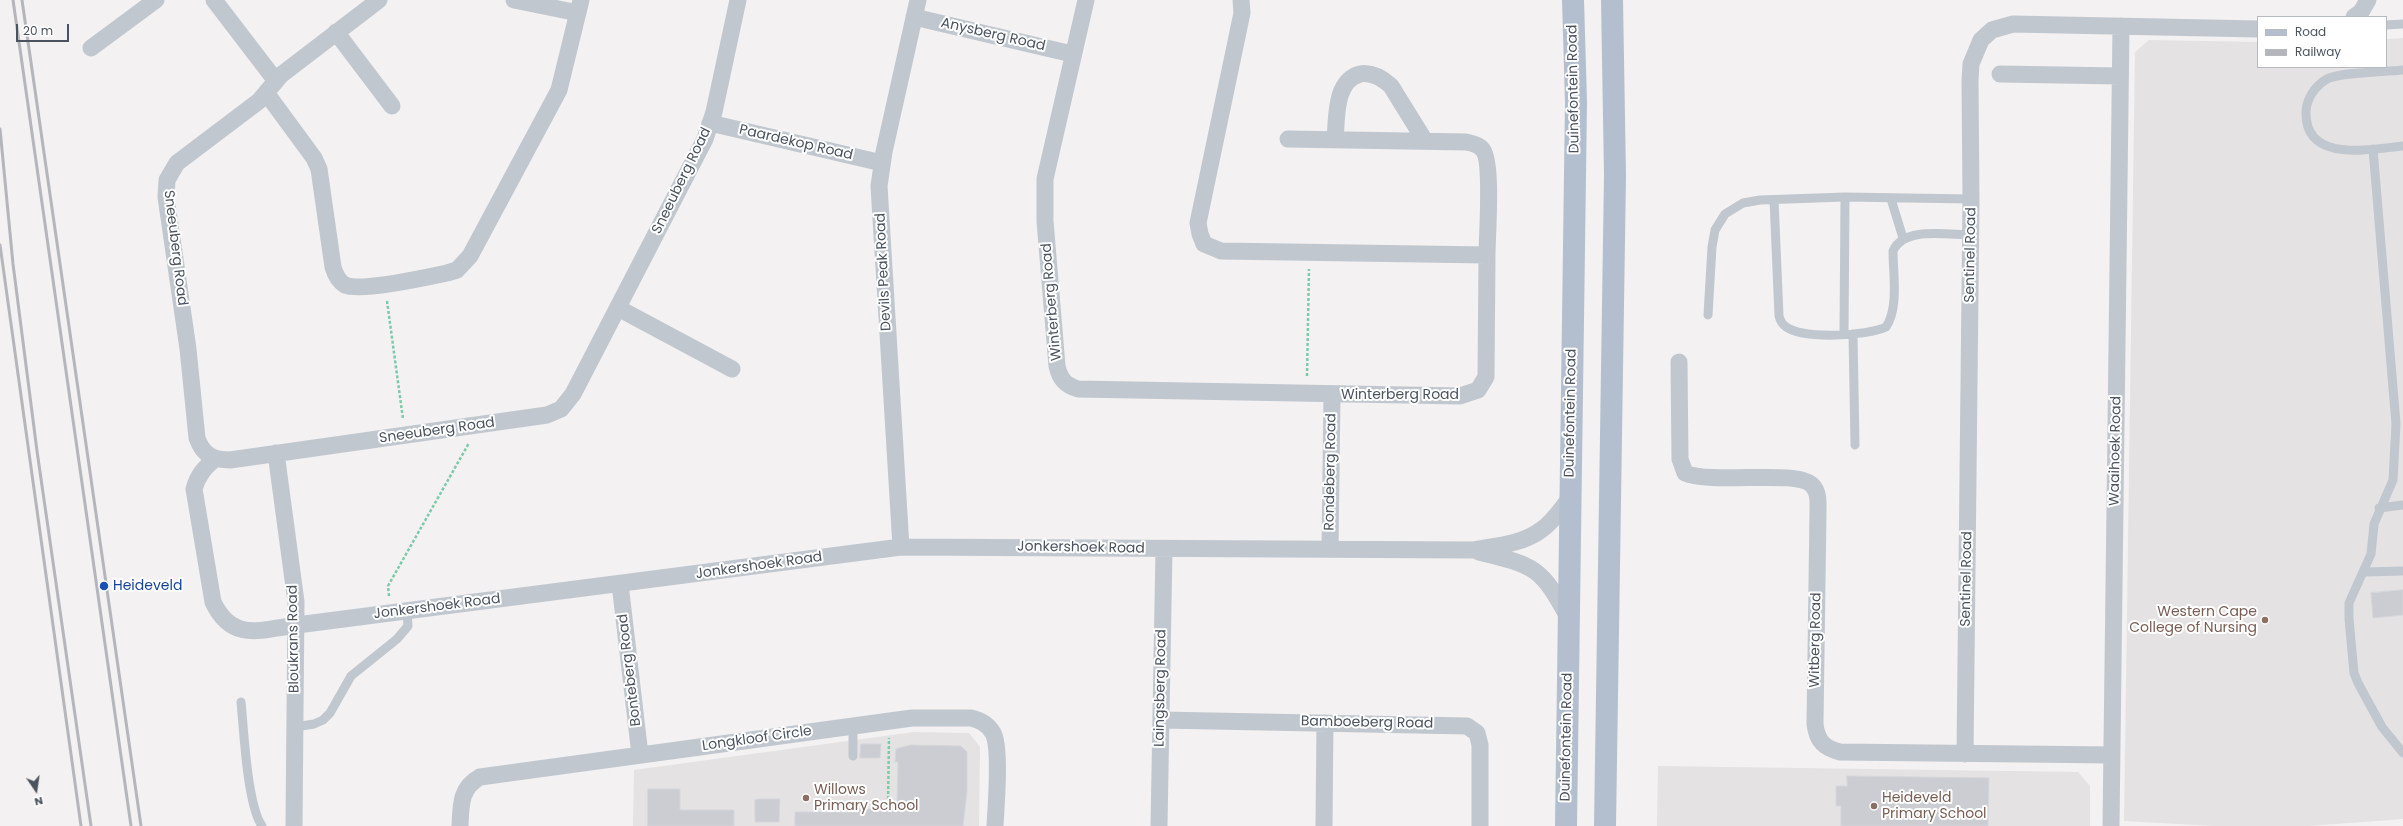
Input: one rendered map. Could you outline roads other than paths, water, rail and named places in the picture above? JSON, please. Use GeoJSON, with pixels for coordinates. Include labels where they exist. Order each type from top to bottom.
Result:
{"type":"FeatureCollection","features":[{"type":"Feature","properties":{"kind":"main road","name":"Duinefontein Road"},"geometry":{"type":"LineString","coordinates":[[1566,826],[1576,102],[1573,0]]}},
{"type":"Feature","properties":{"kind":"main road"},"geometry":{"type":"LineString","coordinates":[[1606,826],[1615,175],[1612,0]]}},
{"type":"Feature","properties":{"kind":"street"},"geometry":{"type":"LineString","coordinates":[[91,48],[156,0]]}},
{"type":"Feature","properties":{"kind":"street"},"geometry":{"type":"LineString","coordinates":[[214,0],[271,87],[314,158],[319,169],[333,267],[339,281],[345,285],[362,287],[457,270],[470,256],[555,99],[567,63],[580,6],[514,0]]}},
{"type":"Feature","properties":{"kind":"street","name":"Sneeuberg Road"},"geometry":{"type":"LineString","coordinates":[[379,0],[336,32],[271,87],[259,101],[177,163],[171,171],[166,188],[188,349],[197,438],[203,451],[215,459],[230,460],[462,428],[554,412],[568,402],[705,138],[710,123],[738,0]]}},
{"type":"Feature","properties":{"kind":"street","name":"Devils Peak Road"},"geometry":{"type":"LineString","coordinates":[[901,548],[879,186],[882,162],[918,0]]}},
{"type":"Feature","properties":{"kind":"street","name":"Winterberg Road"},"geometry":{"type":"LineString","coordinates":[[1086,0],[1072,54],[1045,179],[1044,197],[1057,366],[1063,381],[1068,386],[1078,389],[1332,395],[1460,396],[1478,390],[1486,377],[1488,170],[1483,149],[1478,145],[1466,142],[1425,141]]}},
{"type":"Feature","properties":{"kind":"street"},"geometry":{"type":"LineString","coordinates":[[1241,0],[1242,13],[1198,223],[1204,244],[1222,251],[1487,255]]}},
{"type":"Feature","properties":{"kind":"street","name":"Anysberg Road"},"geometry":{"type":"LineString","coordinates":[[914,17],[1072,54]]}},
{"type":"Feature","properties":{"kind":"street","name":"Sentinel Road"},"geometry":{"type":"LineString","coordinates":[[1965,754],[1971,235],[1971,64],[1978,46],[1986,34],[1998,27],[2013,24],[2257,29]]}},
{"type":"Feature","properties":{"kind":"street","name":"Waaihoek Road"},"geometry":{"type":"LineString","coordinates":[[2111,826],[2121,26]]}},
{"type":"Feature","properties":{"kind":"street"},"geometry":{"type":"LineString","coordinates":[[336,32],[392,106]]}},
{"type":"Feature","properties":{"kind":"street"},"geometry":{"type":"LineString","coordinates":[[1335,140],[1342,89],[1353,76],[1362,74],[1382,79],[1391,86],[1425,141]]}},
{"type":"Feature","properties":{"kind":"street"},"geometry":{"type":"LineString","coordinates":[[2000,74],[2120,76]]}},
{"type":"Feature","properties":{"kind":"street","name":"Paardekop Road"},"geometry":{"type":"LineString","coordinates":[[710,123],[882,162]]}},
{"type":"Feature","properties":{"kind":"street"},"geometry":{"type":"LineString","coordinates":[[1288,139],[1425,141]]}},
{"type":"Feature","properties":{"kind":"street"},"geometry":{"type":"LineString","coordinates":[[618,308],[732,369]]}},
{"type":"Feature","properties":{"kind":"street","name":"Witberg Road"},"geometry":{"type":"LineString","coordinates":[[1679,362],[1680,459],[1685,472],[1704,478],[1795,479],[1811,484],[1816,490],[1818,511],[1815,724],[1818,740],[1824,746],[1840,752],[2112,755]]}},
{"type":"Feature","properties":{"kind":"street","name":"Rondeberg Road"},"geometry":{"type":"LineString","coordinates":[[1330,549],[1332,395]]}},
{"type":"Feature","properties":{"kind":"street","name":"Bloukrans Road"},"geometry":{"type":"LineString","coordinates":[[276,453],[296,602],[297,625],[294,826]]}},
{"type":"Feature","properties":{"kind":"street","name":"Jonkershoek Road"},"geometry":{"type":"LineString","coordinates":[[215,459],[203,469],[197,478],[194,489],[213,602],[219,613],[228,624],[239,629],[258,630],[901,548],[932,546],[1164,549],[1473,550],[1509,544],[1541,531],[1553,520],[1570,498]]}},
{"type":"Feature","properties":{"kind":"street","name":"Laingsberg Road"},"geometry":{"type":"LineString","coordinates":[[1160,826],[1164,549]]}},
{"type":"Feature","properties":{"kind":"street","name":"Jonkershoek Road"},"geometry":{"type":"LineString","coordinates":[[1473,550],[1529,566],[1543,576],[1569,620]]}},
{"type":"Feature","properties":{"kind":"street","name":"Bonteberg Road"},"geometry":{"type":"LineString","coordinates":[[620,584],[640,755]]}},
{"type":"Feature","properties":{"kind":"street","name":"Longkloof Circle"},"geometry":{"type":"LineString","coordinates":[[460,826],[460,805],[464,792],[473,781],[480,777],[912,718],[971,718],[984,723],[994,734],[996,741],[995,826]]}},
{"type":"Feature","properties":{"kind":"street","name":"Bamboeberg Road"},"geometry":{"type":"LineString","coordinates":[[1161,720],[1462,725],[1472,728],[1476,733],[1480,745],[1480,826]]}},
{"type":"Feature","properties":{"kind":"street"},"geometry":{"type":"LineString","coordinates":[[1324,826],[1326,723]]}},
{"type":"Feature","properties":{"kind":"lane"},"geometry":{"type":"LineString","coordinates":[[2387,25],[2403,24]]}},
{"type":"Feature","properties":{"kind":"lane"},"geometry":{"type":"LineString","coordinates":[[2403,70],[2328,78],[2316,87],[2307,105],[2306,116],[2311,132],[2326,146],[2343,151],[2403,146]]}},
{"type":"Feature","properties":{"kind":"lane"},"geometry":{"type":"LineString","coordinates":[[2373,149],[2396,424],[2393,480],[2379,508],[2374,524],[2371,554],[2365,572],[2349,603],[2354,673],[2382,727],[2403,753]]}},
{"type":"Feature","properties":{"kind":"lane"},"geometry":{"type":"LineString","coordinates":[[1708,315],[1712,247],[1715,230],[1725,214],[1743,203],[1845,197],[1891,199],[1971,199]]}},
{"type":"Feature","properties":{"kind":"lane"},"geometry":{"type":"LineString","coordinates":[[1844,334],[1845,197]]}},
{"type":"Feature","properties":{"kind":"lane"},"geometry":{"type":"LineString","coordinates":[[1891,199],[1902,238]]}},
{"type":"Feature","properties":{"kind":"lane"},"geometry":{"type":"LineString","coordinates":[[1774,200],[1778,307],[1782,323],[1801,333],[1853,334],[1880,330],[1886,327],[1890,321],[1893,298],[1893,251],[1902,238],[1917,234],[1971,235]]}},
{"type":"Feature","properties":{"kind":"lane"},"geometry":{"type":"LineString","coordinates":[[1853,334],[1855,445]]}},
{"type":"Feature","properties":{"kind":"lane"},"geometry":{"type":"LineString","coordinates":[[2379,508],[2403,505]]}},
{"type":"Feature","properties":{"kind":"lane"},"geometry":{"type":"LineString","coordinates":[[2365,572],[2403,571]]}},
{"type":"Feature","properties":{"kind":"lane"},"geometry":{"type":"LineString","coordinates":[[295,726],[314,724],[330,713],[351,676],[397,638],[408,626],[407,611]]}},
{"type":"Feature","properties":{"kind":"lane"},"geometry":{"type":"LineString","coordinates":[[241,702],[250,784],[258,821],[262,826]]}},
{"type":"Feature","properties":{"kind":"lane"},"geometry":{"type":"LineString","coordinates":[[853,726],[853,756]]}},
{"type":"Feature","properties":{"kind":"railway"},"geometry":{"type":"LineString","coordinates":[[13,0],[131,826]]}},
{"type":"Feature","properties":{"kind":"railway"},"geometry":{"type":"LineString","coordinates":[[22,0],[141,826]]}},
{"type":"Feature","properties":{"kind":"railway"},"geometry":{"type":"LineString","coordinates":[[0,129],[13,264],[37,451],[91,826]]}},
{"type":"Feature","properties":{"kind":"railway"},"geometry":{"type":"LineString","coordinates":[[0,245],[81,826]]}},
{"type":"Feature","properties":{"kind":"place","name":"Heideveld"},"geometry":{"type":"Point","coordinates":[104,586]}},
{"type":"Feature","properties":{"kind":"place","name":"Western Cape College of Nursing"},"geometry":{"type":"Point","coordinates":[2265,620]}},
{"type":"Feature","properties":{"kind":"place","name":"Willows Primary School"},"geometry":{"type":"Point","coordinates":[806,798]}},
{"type":"Feature","properties":{"kind":"place","name":"Heideveld Primary School"},"geometry":{"type":"Point","coordinates":[1874,806]}}]}
